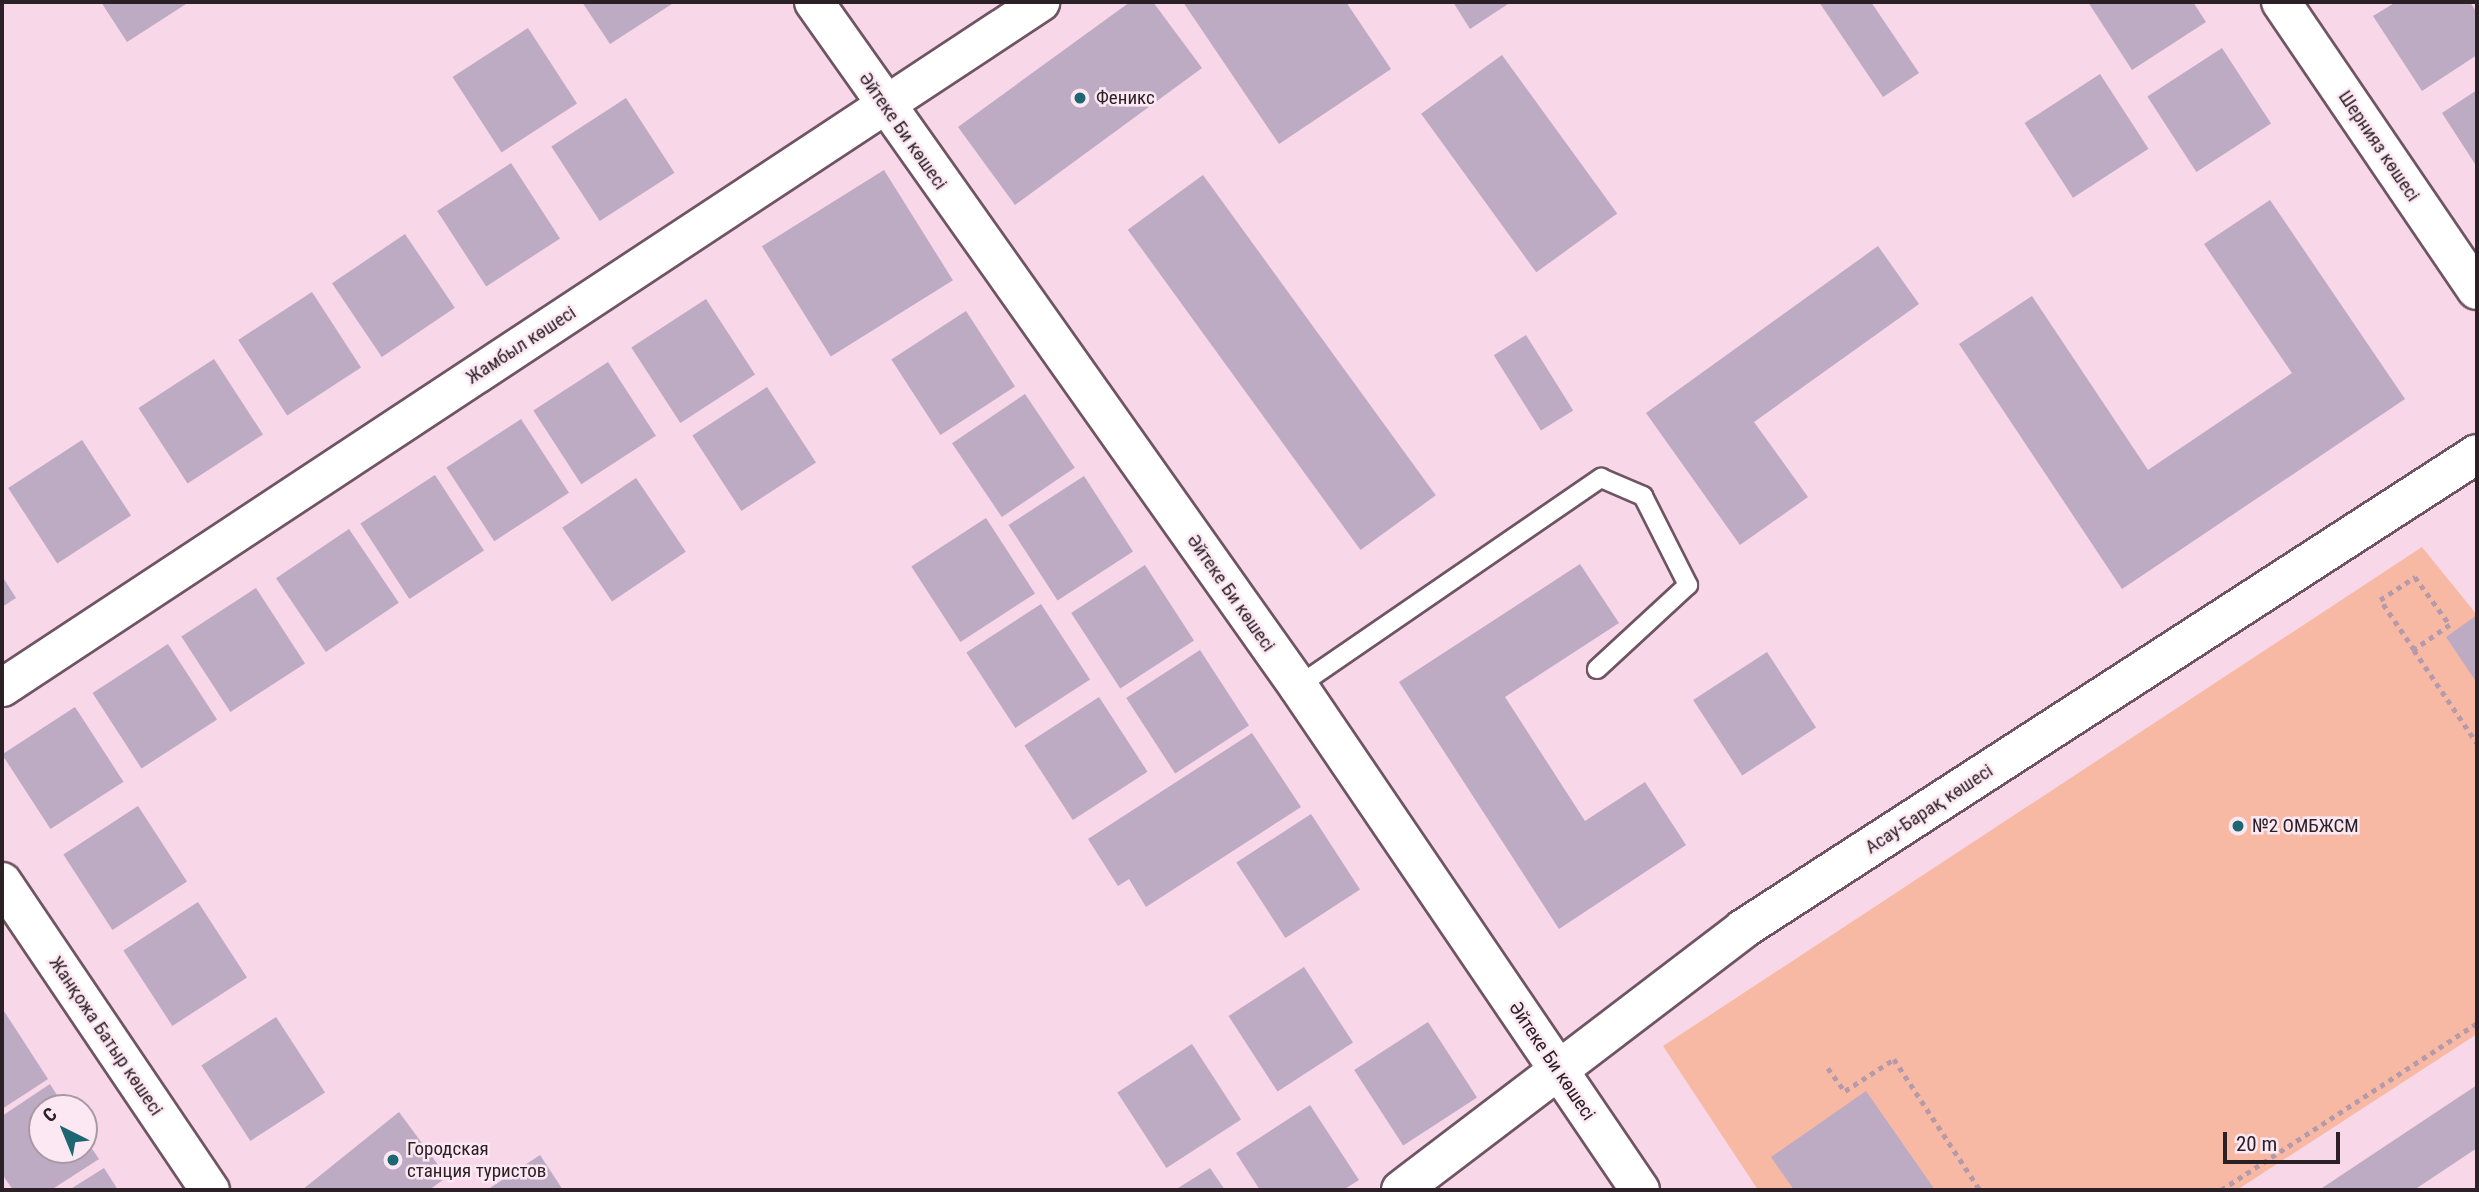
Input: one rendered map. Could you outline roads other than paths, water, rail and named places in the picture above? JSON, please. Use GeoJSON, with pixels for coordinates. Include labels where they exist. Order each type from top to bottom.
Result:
{"type":"FeatureCollection","features":[{"type":"Feature","properties":{"kind":"street","name":"Әйтеке Би көшесі"},"geometry":{"type":"LineString","coordinates":[[814,2],[1298,686],[1640,1190]]}},
{"type":"Feature","properties":{"kind":"street","name":"Жамбыл көшесі"},"geometry":{"type":"LineString","coordinates":[[2,687],[1040,2]]}},
{"type":"Feature","properties":{"kind":"street","name":"Шернияз көшесі"},"geometry":{"type":"LineString","coordinates":[[2281,2],[2477,290]]}},
{"type":"Feature","properties":{"kind":"street","name":"Асау-Барақ көшесі"},"geometry":{"type":"LineString","coordinates":[[1407,1188],[1743,929],[2477,454]]}},
{"type":"Feature","properties":{"kind":"street","name":"Жанқожа Батыр көшесі"},"geometry":{"type":"LineString","coordinates":[[2,882],[210,1190]]}},
{"type":"Feature","properties":{"kind":"lane"},"geometry":{"type":"LineString","coordinates":[[1298,686],[1601,478],[1643,496],[1688,584],[1597,669]]}},
{"type":"Feature","properties":{"kind":"place","name":"Феникс"},"geometry":{"type":"Point","coordinates":[1080,98]}},
{"type":"Feature","properties":{"kind":"place","name":"№2 ОМБЖСМ"},"geometry":{"type":"Point","coordinates":[2238,826]}},
{"type":"Feature","properties":{"kind":"place","name":"Городская станция туристов"},"geometry":{"type":"Point","coordinates":[393,1160]}}]}
